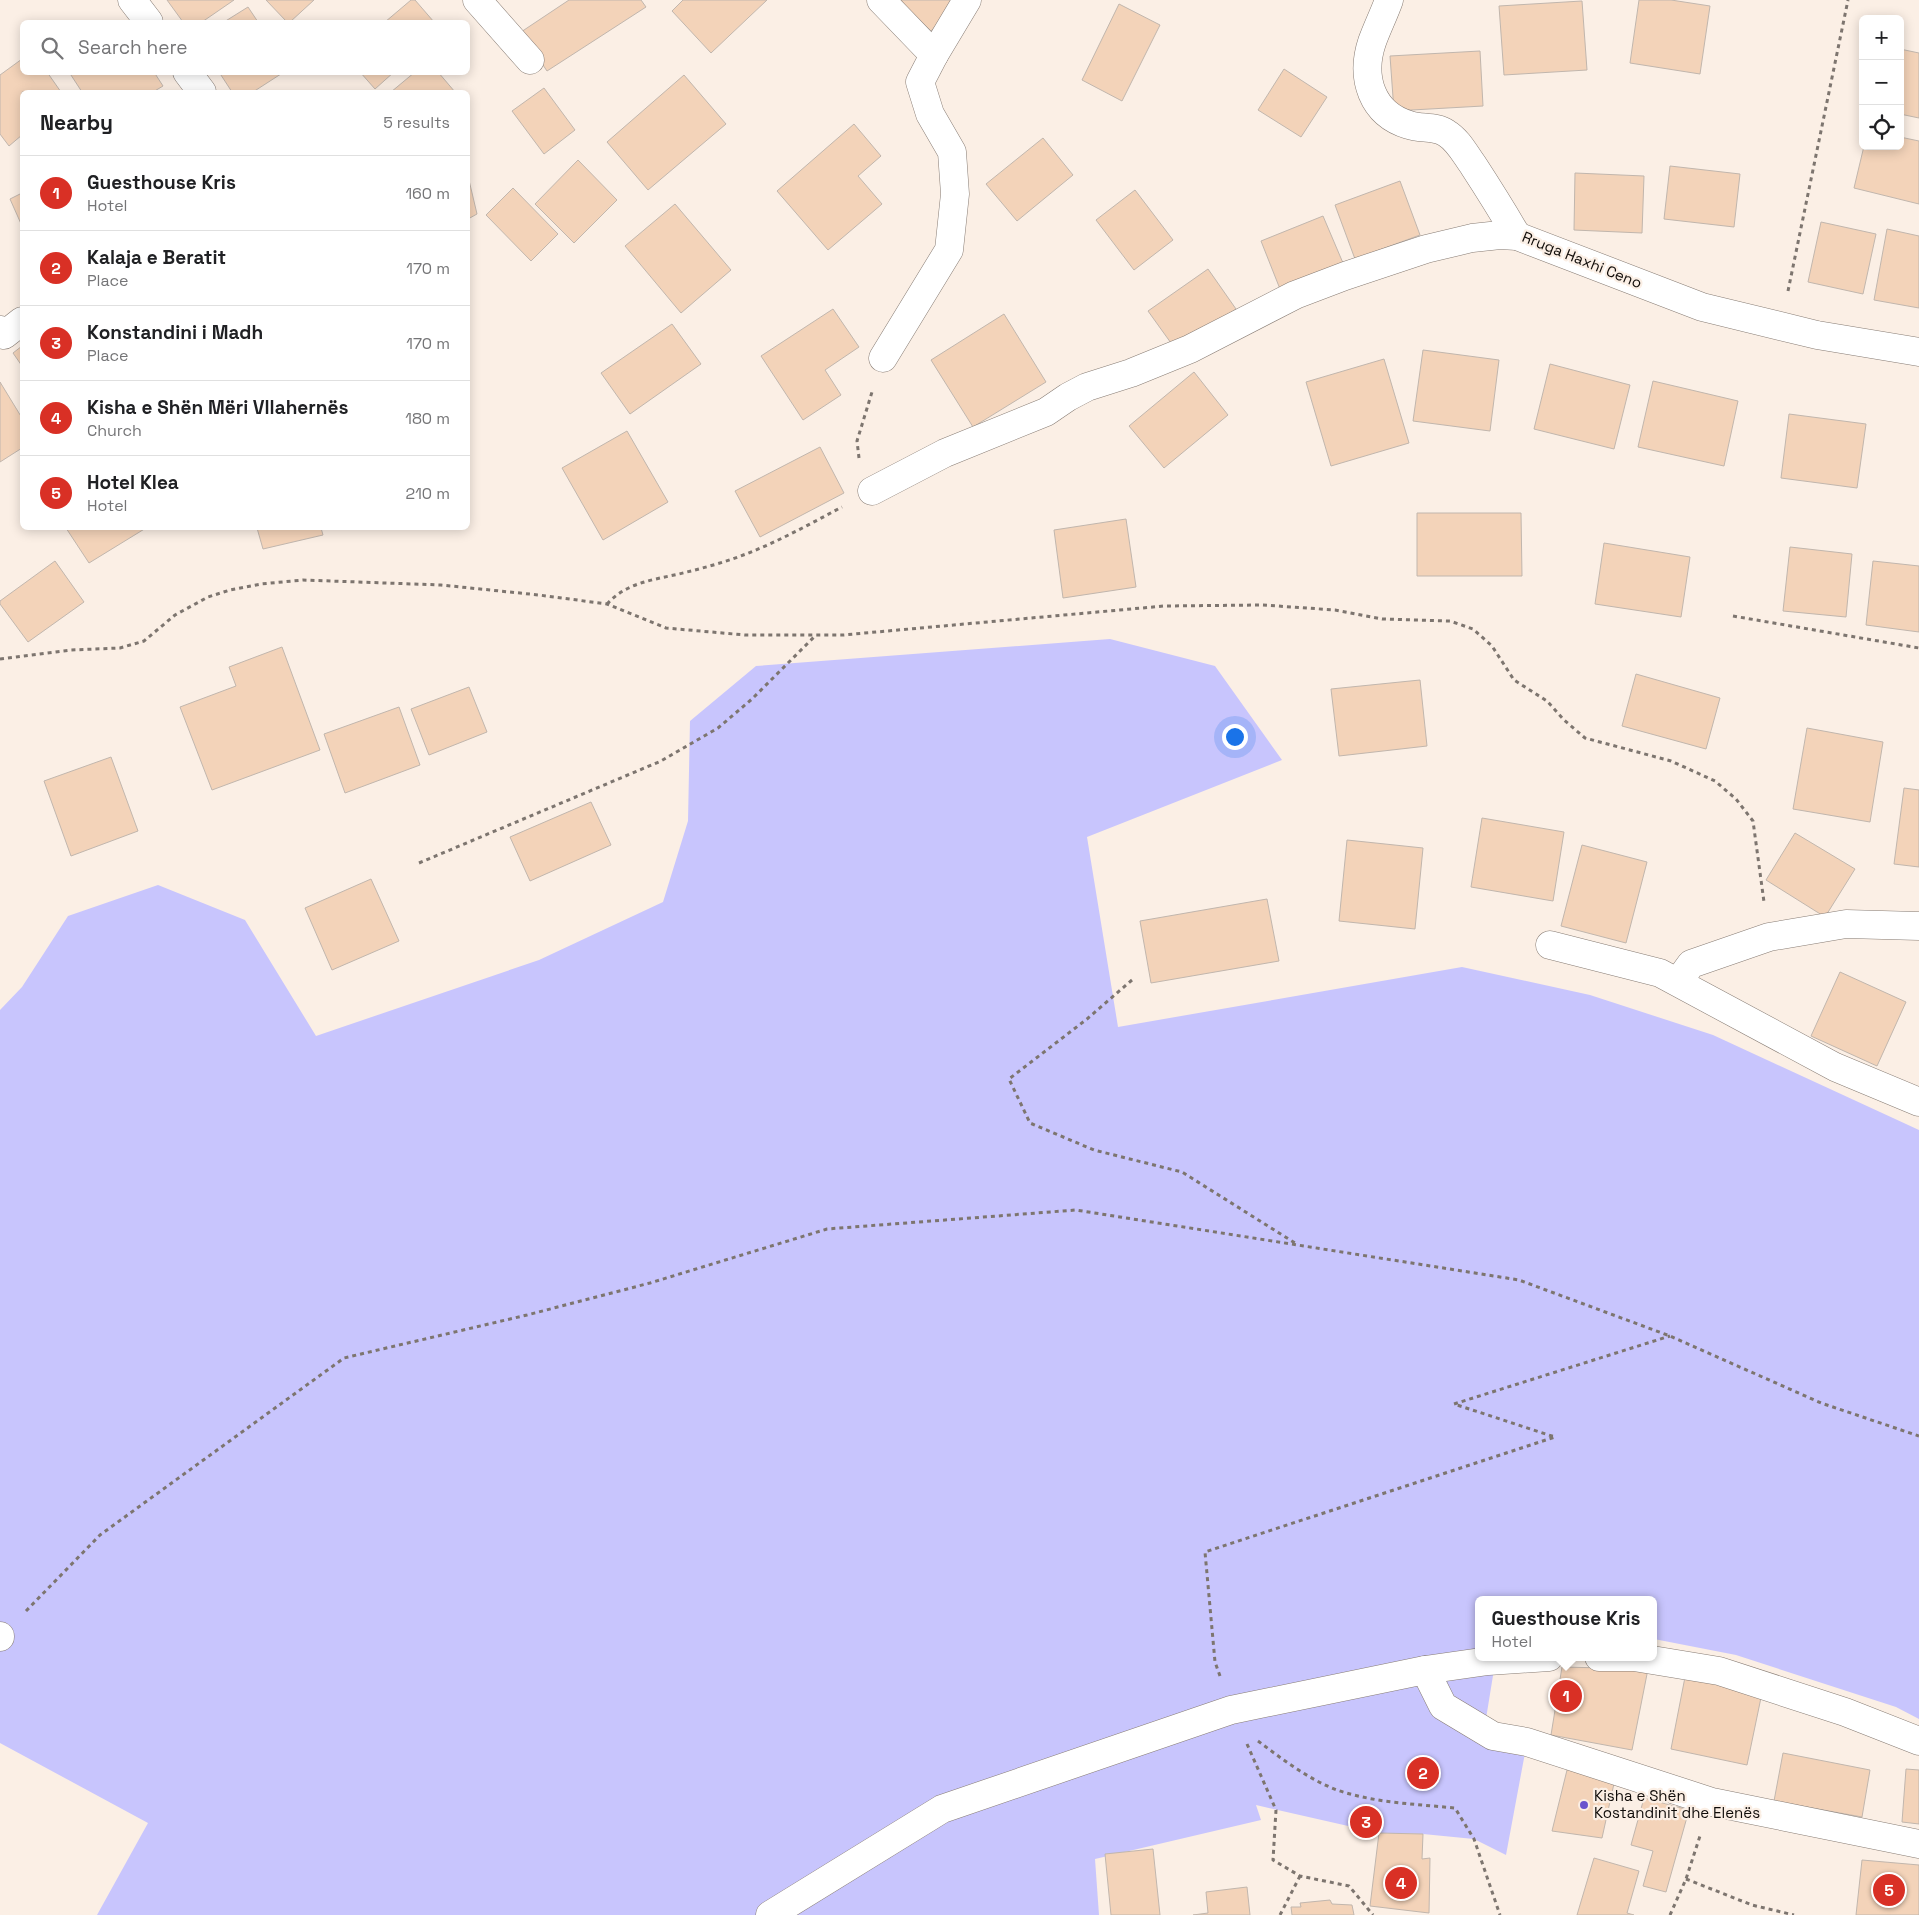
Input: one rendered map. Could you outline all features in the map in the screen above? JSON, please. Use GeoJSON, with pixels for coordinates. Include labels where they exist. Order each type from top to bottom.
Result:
{"type":"FeatureCollection","features":[{"type":"Feature","properties":{"kind":"lane"},"geometry":{"type":"LineString","coordinates":[[132,0],[147,20]]}},
{"type":"Feature","properties":{"kind":"lane"},"geometry":{"type":"LineString","coordinates":[[477,0],[530,60]]}},
{"type":"Feature","properties":{"kind":"lane"},"geometry":{"type":"LineString","coordinates":[[881,0],[934,54]]}},
{"type":"Feature","properties":{"kind":"lane"},"geometry":{"type":"LineString","coordinates":[[883,358],[949,250],[955,194],[952,152],[930,114],[920,82],[934,54],[967,0]]}},
{"type":"Feature","properties":{"kind":"lane","name":"Rruga Haxhi Ceno"},"geometry":{"type":"LineString","coordinates":[[1390,0],[1372,43],[1368,61],[1368,82],[1374,98],[1387,115],[1410,125],[1445,132],[1456,140],[1518,236],[1702,307],[1818,335],[1919,352]]}},
{"type":"Feature","properties":{"kind":"lane"},"geometry":{"type":"LineString","coordinates":[[189,75],[200,90]]}},
{"type":"Feature","properties":{"kind":"lane"},"geometry":{"type":"LineString","coordinates":[[872,491],[945,453],[1046,412],[1087,387],[1131,373],[1190,349],[1295,295],[1426,248],[1472,238],[1500,235],[1518,236]]}},
{"type":"Feature","properties":{"kind":"lane"},"geometry":{"type":"LineString","coordinates":[[0,330],[4,335],[20,323]]}},
{"type":"Feature","properties":{"kind":"lane"},"geometry":{"type":"LineString","coordinates":[[1678,982],[1692,964],[1769,937],[1846,924],[1919,926]]}},
{"type":"Feature","properties":{"kind":"lane"},"geometry":{"type":"LineString","coordinates":[[1550,945],[1660,973],[1835,1066],[1919,1102]]}},
{"type":"Feature","properties":{"kind":"lane"},"geometry":{"type":"LineString","coordinates":[[770,1915],[942,1810],[1236,1720],[1426,1670],[1488,1661]]}},
{"type":"Feature","properties":{"kind":"lane"},"geometry":{"type":"LineString","coordinates":[[1657,1661],[1719,1671],[1845,1712],[1919,1741]]}},
{"type":"Feature","properties":{"kind":"lane"},"geometry":{"type":"LineString","coordinates":[[1426,1670],[1443,1706],[1493,1736],[1527,1742],[1712,1802],[1919,1844]]}},
{"type":"Feature","properties":{"kind":"path"},"geometry":{"type":"LineString","coordinates":[[1781,326],[1848,0]]}},
{"type":"Feature","properties":{"kind":"path"},"geometry":{"type":"LineString","coordinates":[[607,604],[615,595],[636,583],[681,574],[736,558],[771,544],[872,491],[860,470],[857,441],[883,358]]}},
{"type":"Feature","properties":{"kind":"path"},"geometry":{"type":"LineString","coordinates":[[0,659],[71,650],[120,648],[144,641],[175,615],[208,598],[230,590],[295,581],[441,585],[607,604],[666,628],[745,635],[843,636],[1164,606],[1263,605],[1336,610],[1382,619],[1450,621],[1473,629],[1486,640],[1514,680],[1548,701],[1564,720],[1585,738],[1671,761],[1715,781],[1736,798],[1753,821],[1769,937]]}},
{"type":"Feature","properties":{"kind":"path"},"geometry":{"type":"LineString","coordinates":[[1733,616],[1919,648]]}},
{"type":"Feature","properties":{"kind":"path"},"geometry":{"type":"LineString","coordinates":[[419,863],[661,761],[718,728],[752,699],[816,635]]}},
{"type":"Feature","properties":{"kind":"path"},"geometry":{"type":"LineString","coordinates":[[1132,980],[1087,1019],[1009,1078],[1030,1123],[1094,1150],[1182,1172],[1297,1245]]}},
{"type":"Feature","properties":{"kind":"path"},"geometry":{"type":"LineString","coordinates":[[0,1637],[100,1535],[344,1358],[527,1316],[650,1283],[826,1228],[1076,1210],[1519,1280],[1670,1336],[1821,1403],[1919,1436]]}},
{"type":"Feature","properties":{"kind":"path"},"geometry":{"type":"LineString","coordinates":[[1373,1915],[1349,1886],[1300,1876],[1273,1860],[1276,1810],[1236,1720],[1215,1662],[1205,1552],[1555,1437],[1454,1404],[1670,1336]]}},
{"type":"Feature","properties":{"kind":"path"},"geometry":{"type":"LineString","coordinates":[[1236,1720],[1298,1770],[1336,1789],[1379,1801],[1455,1808],[1474,1839],[1500,1915]]}},
{"type":"Feature","properties":{"kind":"path"},"geometry":{"type":"LineString","coordinates":[[1670,1915],[1686,1879],[1712,1802]]}},
{"type":"Feature","properties":{"kind":"path"},"geometry":{"type":"LineString","coordinates":[[1280,1915],[1300,1876]]}},
{"type":"Feature","properties":{"kind":"path"},"geometry":{"type":"LineString","coordinates":[[1686,1879],[1752,1905],[1794,1915]]}},
{"type":"Feature","properties":{"kind":"shaded area"},"geometry":{"type":"Polygon","coordinates":[[[1110,639],[1215,666],[1282,760],[1087,837],[1118,1027],[1462,967],[1590,995],[1713,1035],[1919,1130],[1919,1719],[1896,1707],[1736,1655],[1657,1640],[1657,1596],[1475,1596],[1475,1661],[1495,1661],[1484,1731],[1527,1742],[1506,1855],[1474,1839],[1423,1834],[1379,1833],[1256,1805],[1261,1820],[1095,1859],[1099,1915],[97,1915],[148,1823],[0,1743],[0,1010],[22,987],[68,916],[158,885],[245,920],[316,1036],[539,960],[663,902],[688,821],[690,721],[756,666],[1110,639]]]}},
{"type":"Feature","properties":{"kind":"building"},"geometry":{"type":"Polygon","coordinates":[[[167,0],[234,0],[205,20],[182,20],[167,0]]]}},
{"type":"Feature","properties":{"kind":"building"},"geometry":{"type":"Polygon","coordinates":[[[266,0],[314,0],[292,20],[285,20],[266,0]]]}},
{"type":"Feature","properties":{"kind":"building"},"geometry":{"type":"Polygon","coordinates":[[[411,0],[415,0],[432,20],[387,20],[411,0]]]}},
{"type":"Feature","properties":{"kind":"building"},"geometry":{"type":"Polygon","coordinates":[[[569,0],[641,0],[646,7],[547,71],[521,32],[569,0]]]}},
{"type":"Feature","properties":{"kind":"building"},"geometry":{"type":"Polygon","coordinates":[[[683,0],[767,0],[711,53],[672,11],[683,0]]]}},
{"type":"Feature","properties":{"kind":"building"},"geometry":{"type":"Polygon","coordinates":[[[898,0],[958,0],[959,1],[931,31],[898,0]]]}},
{"type":"Feature","properties":{"kind":"building"},"geometry":{"type":"Polygon","coordinates":[[[1639,0],[1671,0],[1710,6],[1700,74],[1630,63],[1639,0]]]}},
{"type":"Feature","properties":{"kind":"building"},"geometry":{"type":"Polygon","coordinates":[[[1582,1],[1587,70],[1504,75],[1499,6],[1582,1]]]}},
{"type":"Feature","properties":{"kind":"building"},"geometry":{"type":"Polygon","coordinates":[[[1119,4],[1160,25],[1122,101],[1082,80],[1119,4]]]}},
{"type":"Feature","properties":{"kind":"building"},"geometry":{"type":"Polygon","coordinates":[[[248,7],[257,20],[227,20],[248,7]]]}},
{"type":"Feature","properties":{"kind":"building"},"geometry":{"type":"Polygon","coordinates":[[[1904,50],[1919,53],[1919,118],[1904,115],[1904,50]]]}},
{"type":"Feature","properties":{"kind":"building"},"geometry":{"type":"Polygon","coordinates":[[[1480,51],[1483,106],[1394,111],[1390,56],[1480,51]]]}},
{"type":"Feature","properties":{"kind":"building"},"geometry":{"type":"Polygon","coordinates":[[[20,60],[20,75],[49,75],[60,90],[20,90],[20,137],[9,146],[0,134],[0,75],[20,60]]]}},
{"type":"Feature","properties":{"kind":"building"},"geometry":{"type":"Polygon","coordinates":[[[1284,69],[1327,97],[1301,137],[1258,110],[1284,69]]]}},
{"type":"Feature","properties":{"kind":"building"},"geometry":{"type":"Polygon","coordinates":[[[71,75],[156,75],[163,86],[156,90],[81,90],[71,75]]]}},
{"type":"Feature","properties":{"kind":"building"},"geometry":{"type":"Polygon","coordinates":[[[221,75],[279,75],[256,90],[231,90],[221,75]]]}},
{"type":"Feature","properties":{"kind":"building"},"geometry":{"type":"Polygon","coordinates":[[[363,75],[391,75],[375,89],[363,75]]]}},
{"type":"Feature","properties":{"kind":"building"},"geometry":{"type":"Polygon","coordinates":[[[411,75],[441,75],[453,90],[393,90],[411,75]]]}},
{"type":"Feature","properties":{"kind":"building"},"geometry":{"type":"Polygon","coordinates":[[[684,75],[726,124],[648,190],[607,142],[684,75]]]}},
{"type":"Feature","properties":{"kind":"building"},"geometry":{"type":"Polygon","coordinates":[[[544,88],[575,130],[544,154],[512,111],[544,88]]]}},
{"type":"Feature","properties":{"kind":"building"},"geometry":{"type":"Polygon","coordinates":[[[854,124],[881,156],[858,176],[882,204],[828,250],[777,191],[854,124]]]}},
{"type":"Feature","properties":{"kind":"building"},"geometry":{"type":"Polygon","coordinates":[[[1043,138],[1073,175],[1017,221],[986,184],[1043,138]]]}},
{"type":"Feature","properties":{"kind":"building"},"geometry":{"type":"Polygon","coordinates":[[[1904,138],[1919,141],[1919,204],[1854,188],[1863,150],[1904,150],[1904,138]]]}},
{"type":"Feature","properties":{"kind":"building"},"geometry":{"type":"Polygon","coordinates":[[[578,160],[617,200],[574,243],[535,204],[578,160]]]}},
{"type":"Feature","properties":{"kind":"building"},"geometry":{"type":"Polygon","coordinates":[[[1670,166],[1740,174],[1734,227],[1664,219],[1670,166]]]}},
{"type":"Feature","properties":{"kind":"building"},"geometry":{"type":"Polygon","coordinates":[[[1575,173],[1644,176],[1642,233],[1574,230],[1575,173]]]}},
{"type":"Feature","properties":{"kind":"building"},"geometry":{"type":"Polygon","coordinates":[[[1400,181],[1420,235],[1355,259],[1335,205],[1400,181]]]}},
{"type":"Feature","properties":{"kind":"building"},"geometry":{"type":"Polygon","coordinates":[[[470,184],[477,214],[470,218],[470,184]]]}},
{"type":"Feature","properties":{"kind":"building"},"geometry":{"type":"Polygon","coordinates":[[[513,188],[558,234],[531,261],[486,215],[513,188]]]}},
{"type":"Feature","properties":{"kind":"building"},"geometry":{"type":"Polygon","coordinates":[[[1135,190],[1173,240],[1134,270],[1096,220],[1135,190]]]}},
{"type":"Feature","properties":{"kind":"building"},"geometry":{"type":"Polygon","coordinates":[[[20,194],[20,222],[10,199],[20,194]]]}},
{"type":"Feature","properties":{"kind":"building"},"geometry":{"type":"Polygon","coordinates":[[[675,204],[731,270],[681,313],[625,246],[675,204]]]}},
{"type":"Feature","properties":{"kind":"building"},"geometry":{"type":"Polygon","coordinates":[[[1323,216],[1343,263],[1280,289],[1261,241],[1323,216]]]}},
{"type":"Feature","properties":{"kind":"building"},"geometry":{"type":"Polygon","coordinates":[[[1821,222],[1876,234],[1863,294],[1808,282],[1821,222]]]}},
{"type":"Feature","properties":{"kind":"building"},"geometry":{"type":"Polygon","coordinates":[[[1887,229],[1919,236],[1919,308],[1874,300],[1887,229]]]}},
{"type":"Feature","properties":{"kind":"building"},"geometry":{"type":"Polygon","coordinates":[[[1208,269],[1236,309],[1176,350],[1148,311],[1208,269]]]}},
{"type":"Feature","properties":{"kind":"building"},"geometry":{"type":"Polygon","coordinates":[[[833,309],[859,347],[825,370],[841,395],[803,420],[761,356],[833,309]]]}},
{"type":"Feature","properties":{"kind":"building"},"geometry":{"type":"Polygon","coordinates":[[[1004,314],[1046,382],[973,427],[931,360],[1004,314]]]}},
{"type":"Feature","properties":{"kind":"building"},"geometry":{"type":"Polygon","coordinates":[[[672,324],[701,364],[630,414],[601,373],[672,324]]]}},
{"type":"Feature","properties":{"kind":"building"},"geometry":{"type":"Polygon","coordinates":[[[20,348],[20,363],[13,353],[20,348]]]}},
{"type":"Feature","properties":{"kind":"building"},"geometry":{"type":"Polygon","coordinates":[[[1423,350],[1499,360],[1490,431],[1413,421],[1423,350]]]}},
{"type":"Feature","properties":{"kind":"building"},"geometry":{"type":"Polygon","coordinates":[[[1384,359],[1409,443],[1331,466],[1306,382],[1384,359]]]}},
{"type":"Feature","properties":{"kind":"building"},"geometry":{"type":"Polygon","coordinates":[[[1550,364],[1630,385],[1614,449],[1534,429],[1550,364]]]}},
{"type":"Feature","properties":{"kind":"building"},"geometry":{"type":"Polygon","coordinates":[[[1194,372],[1228,415],[1164,468],[1129,426],[1194,372]]]}},
{"type":"Feature","properties":{"kind":"building"},"geometry":{"type":"Polygon","coordinates":[[[1653,381],[1738,401],[1724,466],[1638,447],[1653,381]]]}},
{"type":"Feature","properties":{"kind":"building"},"geometry":{"type":"Polygon","coordinates":[[[0,382],[20,415],[20,449],[0,462],[0,382]]]}},
{"type":"Feature","properties":{"kind":"building"},"geometry":{"type":"Polygon","coordinates":[[[1789,414],[1866,424],[1857,488],[1781,478],[1789,414]]]}},
{"type":"Feature","properties":{"kind":"building"},"geometry":{"type":"Polygon","coordinates":[[[627,431],[668,502],[603,540],[562,468],[627,431]]]}},
{"type":"Feature","properties":{"kind":"building"},"geometry":{"type":"Polygon","coordinates":[[[820,447],[844,493],[760,537],[735,491],[820,447]]]}},
{"type":"Feature","properties":{"kind":"building"},"geometry":{"type":"Polygon","coordinates":[[[1417,513],[1521,513],[1522,576],[1417,576],[1417,513]]]}},
{"type":"Feature","properties":{"kind":"building"},"geometry":{"type":"Polygon","coordinates":[[[1126,519],[1136,587],[1063,598],[1054,530],[1126,519]]]}},
{"type":"Feature","properties":{"kind":"building"},"geometry":{"type":"Polygon","coordinates":[[[67,530],[143,530],[89,563],[67,530]]]}},
{"type":"Feature","properties":{"kind":"building"},"geometry":{"type":"Polygon","coordinates":[[[258,530],[322,530],[323,535],[263,549],[258,530]]]}},
{"type":"Feature","properties":{"kind":"building"},"geometry":{"type":"Polygon","coordinates":[[[1604,543],[1690,557],[1681,617],[1595,604],[1604,543]]]}},
{"type":"Feature","properties":{"kind":"building"},"geometry":{"type":"Polygon","coordinates":[[[1790,547],[1852,554],[1846,617],[1783,611],[1790,547]]]}},
{"type":"Feature","properties":{"kind":"building"},"geometry":{"type":"Polygon","coordinates":[[[55,561],[84,602],[28,642],[0,604],[0,601],[55,561]]]}},
{"type":"Feature","properties":{"kind":"building"},"geometry":{"type":"Polygon","coordinates":[[[1873,561],[1919,566],[1919,632],[1866,625],[1873,561]]]}},
{"type":"Feature","properties":{"kind":"building"},"geometry":{"type":"Polygon","coordinates":[[[282,647],[320,750],[212,790],[180,707],[236,686],[229,667],[282,647]]]}},
{"type":"Feature","properties":{"kind":"building"},"geometry":{"type":"Polygon","coordinates":[[[1636,674],[1720,698],[1706,749],[1622,726],[1636,674]]]}},
{"type":"Feature","properties":{"kind":"building"},"geometry":{"type":"Polygon","coordinates":[[[1420,680],[1427,746],[1339,756],[1331,689],[1420,680]]]}},
{"type":"Feature","properties":{"kind":"building"},"geometry":{"type":"Polygon","coordinates":[[[469,687],[487,732],[429,755],[411,709],[469,687]]]}},
{"type":"Feature","properties":{"kind":"building"},"geometry":{"type":"Polygon","coordinates":[[[399,707],[420,765],[345,793],[324,734],[399,707]]]}},
{"type":"Feature","properties":{"kind":"building"},"geometry":{"type":"Polygon","coordinates":[[[1807,728],[1883,742],[1870,822],[1793,809],[1807,728]]]}},
{"type":"Feature","properties":{"kind":"building"},"geometry":{"type":"Polygon","coordinates":[[[111,757],[138,831],[71,856],[44,781],[111,757]]]}},
{"type":"Feature","properties":{"kind":"building"},"geometry":{"type":"Polygon","coordinates":[[[1904,788],[1919,790],[1919,867],[1894,864],[1904,788]]]}},
{"type":"Feature","properties":{"kind":"building"},"geometry":{"type":"Polygon","coordinates":[[[591,802],[611,845],[530,881],[510,837],[591,802]]]}},
{"type":"Feature","properties":{"kind":"building"},"geometry":{"type":"Polygon","coordinates":[[[1482,818],[1564,832],[1553,901],[1471,887],[1482,818]]]}},
{"type":"Feature","properties":{"kind":"building"},"geometry":{"type":"Polygon","coordinates":[[[1795,833],[1855,869],[1825,917],[1766,880],[1795,833]]]}},
{"type":"Feature","properties":{"kind":"building"},"geometry":{"type":"Polygon","coordinates":[[[1347,840],[1423,848],[1415,929],[1339,921],[1347,840]]]}},
{"type":"Feature","properties":{"kind":"building"},"geometry":{"type":"Polygon","coordinates":[[[1582,845],[1647,862],[1626,943],[1561,926],[1582,845]]]}},
{"type":"Feature","properties":{"kind":"building"},"geometry":{"type":"Polygon","coordinates":[[[371,879],[399,941],[332,970],[305,908],[371,879]]]}},
{"type":"Feature","properties":{"kind":"building"},"geometry":{"type":"Polygon","coordinates":[[[1267,899],[1279,961],[1151,983],[1140,921],[1267,899]]]}},
{"type":"Feature","properties":{"kind":"building"},"geometry":{"type":"Polygon","coordinates":[[[1840,972],[1906,1002],[1877,1066],[1811,1036],[1840,972]]]}},
{"type":"Feature","properties":{"kind":"building"},"geometry":{"type":"Polygon","coordinates":[[[1562,1667],[1648,1669],[1632,1750],[1551,1735],[1562,1667]]]}},
{"type":"Feature","properties":{"kind":"building"},"geometry":{"type":"Polygon","coordinates":[[[1686,1672],[1763,1688],[1747,1765],[1671,1749],[1686,1672]]]}},
{"type":"Feature","properties":{"kind":"building"},"geometry":{"type":"Polygon","coordinates":[[[1783,1753],[1870,1770],[1862,1817],[1774,1801],[1783,1753]]]}},
{"type":"Feature","properties":{"kind":"building","name":"Kisha e Shën Kostandinit dhe Elenës"},"geometry":{"type":"Polygon","coordinates":[[[1568,1766],[1615,1779],[1602,1838],[1552,1831],[1568,1766]]]}},
{"type":"Feature","properties":{"kind":"building"},"geometry":{"type":"Polygon","coordinates":[[[1906,1769],[1919,1770],[1919,1824],[1902,1822],[1906,1769]]]}},
{"type":"Feature","properties":{"kind":"building"},"geometry":{"type":"Polygon","coordinates":[[[1644,1798],[1689,1810],[1666,1892],[1643,1886],[1653,1851],[1631,1845],[1644,1798]]]}},
{"type":"Feature","properties":{"kind":"building"},"geometry":{"type":"Polygon","coordinates":[[[1379,1833],[1423,1834],[1422,1859],[1430,1858],[1429,1913],[1370,1906],[1379,1833]]]}},
{"type":"Feature","properties":{"kind":"building"},"geometry":{"type":"Polygon","coordinates":[[[1153,1849],[1160,1915],[1111,1915],[1105,1854],[1153,1849]]]}},
{"type":"Feature","properties":{"kind":"building"},"geometry":{"type":"Polygon","coordinates":[[[1594,1858],[1639,1871],[1627,1913],[1634,1915],[1577,1915],[1594,1858]]]}},
{"type":"Feature","properties":{"kind":"building"},"geometry":{"type":"Polygon","coordinates":[[[1862,1860],[1919,1865],[1919,1915],[1856,1915],[1862,1860]]]}},
{"type":"Feature","properties":{"kind":"building"},"geometry":{"type":"Polygon","coordinates":[[[1247,1887],[1250,1915],[1193,1915],[1208,1913],[1206,1892],[1247,1887]]]}},
{"type":"Feature","properties":{"kind":"building"},"geometry":{"type":"Polygon","coordinates":[[[1330,1900],[1332,1904],[1352,1905],[1354,1915],[1292,1915],[1291,1907],[1301,1907],[1300,1903],[1330,1900]]]}},
{"type":"Feature","properties":{"kind":"place","name":"Guesthouse Kris"},"geometry":{"type":"Point","coordinates":[1566,1696]}},
{"type":"Feature","properties":{"kind":"place","name":"Kalaja e Beratit"},"geometry":{"type":"Point","coordinates":[1423,1773]}},
{"type":"Feature","properties":{"kind":"place","name":"Kisha e Shën Kostandinit dhe Elenës"},"geometry":{"type":"Point","coordinates":[1584,1805]}},
{"type":"Feature","properties":{"kind":"place","name":"Konstandini i Madh"},"geometry":{"type":"Point","coordinates":[1366,1822]}},
{"type":"Feature","properties":{"kind":"place","name":"Kisha e Shën Mëri Vllahernës"},"geometry":{"type":"Point","coordinates":[1401,1883]}},
{"type":"Feature","properties":{"kind":"place","name":"Hotel Klea"},"geometry":{"type":"Point","coordinates":[1889,1890]}}]}
